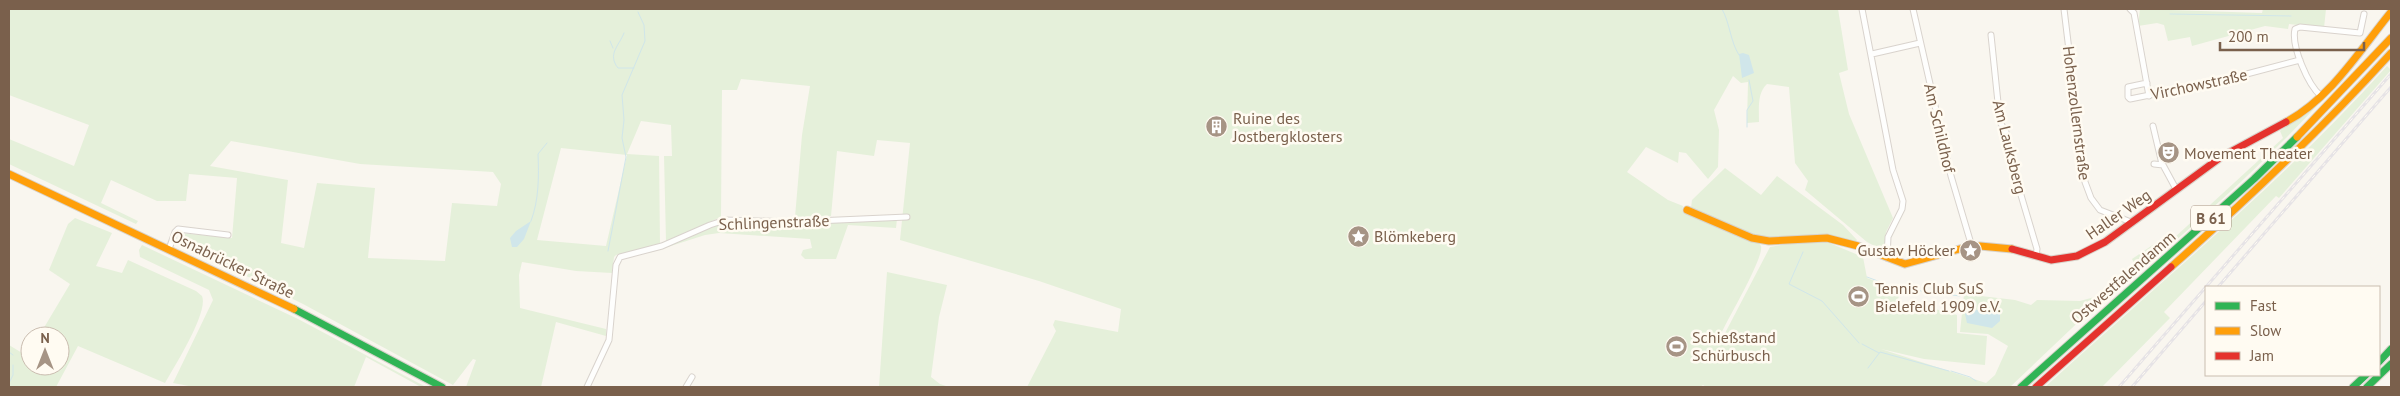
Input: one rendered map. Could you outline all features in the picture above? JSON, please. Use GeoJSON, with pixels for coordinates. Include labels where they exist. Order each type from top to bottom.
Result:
{"type":"FeatureCollection","features":[{"type":"Feature","properties":{"kind":"main road","name":"Haller Weg"},"geometry":{"type":"LineString","coordinates":[[1687,210],[1752,238],[1769,241],[1827,238],[1858,246],[1907,264],[1972,247],[2006,248],[2057,260],[2086,253],[2233,150],[2292,119],[2321,96],[2391,12]]}},
{"type":"Feature","properties":{"kind":"main road","name":"Ostwestfalendamm"},"geometry":{"type":"LineString","coordinates":[[2021,387],[2254,179],[2327,107],[2391,38]]}},
{"type":"Feature","properties":{"kind":"main road","name":"Ostwestfalendamm"},"geometry":{"type":"LineString","coordinates":[[2036,387],[2262,186],[2348,100],[2391,53]]}},
{"type":"Feature","properties":{"kind":"main road","name":"Osnabrücker Straße"},"geometry":{"type":"LineString","coordinates":[[9,174],[300,312],[442,387]]}},
{"type":"Feature","properties":{"kind":"main road"},"geometry":{"type":"LineString","coordinates":[[2380,361],[2391,349]]}},
{"type":"Feature","properties":{"kind":"main road"},"geometry":{"type":"LineString","coordinates":[[2380,375],[2391,364]]}},
{"type":"Feature","properties":{"kind":"main road"},"geometry":{"type":"LineString","coordinates":[[2368,387],[2379,376]]}},
{"type":"Feature","properties":{"kind":"street"},"geometry":{"type":"LineString","coordinates":[[1862,9],[1893,170],[1903,202],[1902,209],[1888,237],[1887,258]]}},
{"type":"Feature","properties":{"kind":"street","name":"Am Schildhof"},"geometry":{"type":"LineString","coordinates":[[1913,9],[1951,176],[1972,247]]}},
{"type":"Feature","properties":{"kind":"street","name":"Hohenzollernstraße"},"geometry":{"type":"LineString","coordinates":[[2064,9],[2085,182],[2091,198],[2100,210],[2132,222]]}},
{"type":"Feature","properties":{"kind":"street"},"geometry":{"type":"LineString","coordinates":[[2134,10],[2149,96]]}},
{"type":"Feature","properties":{"kind":"street"},"geometry":{"type":"LineString","coordinates":[[2321,96],[2314,88],[2300,60],[2294,38],[2296,28],[2360,33],[2364,14]]}},
{"type":"Feature","properties":{"kind":"street","name":"Am Lauksberg"},"geometry":{"type":"LineString","coordinates":[[1991,35],[2000,122],[2006,132],[2018,185],[2037,249],[2036,256]]}},
{"type":"Feature","properties":{"kind":"street"},"geometry":{"type":"LineString","coordinates":[[1872,54],[1920,43]]}},
{"type":"Feature","properties":{"kind":"street","name":"Virchowstraße"},"geometry":{"type":"LineString","coordinates":[[2147,83],[2128,87],[2127,96],[2130,99],[2149,96],[2300,60]]}},
{"type":"Feature","properties":{"kind":"street"},"geometry":{"type":"LineString","coordinates":[[2153,126],[2162,164],[2176,189]]}},
{"type":"Feature","properties":{"kind":"street"},"geometry":{"type":"LineString","coordinates":[[2154,164],[2162,164]]}},
{"type":"Feature","properties":{"kind":"street","name":"Schlingenstraße"},"geometry":{"type":"LineString","coordinates":[[587,387],[609,340],[618,258],[662,246],[710,224],[725,220],[793,222],[907,217]]}},
{"type":"Feature","properties":{"kind":"street"},"geometry":{"type":"LineString","coordinates":[[169,249],[175,232],[178,230],[228,235]]}},
{"type":"Feature","properties":{"kind":"street"},"geometry":{"type":"LineString","coordinates":[[686,387],[692,377]]}},
{"type":"Feature","properties":{"kind":"green space"},"geometry":{"type":"Polygon","coordinates":[[[9,9],[1838,9],[1848,70],[1839,73],[1849,114],[1893,218],[1886,232],[1884,251],[1867,242],[1805,190],[1808,181],[1795,163],[1789,87],[1767,84],[1760,97],[1759,122],[1747,123],[1748,82],[1741,83],[1733,76],[1714,110],[1719,130],[1718,167],[1708,179],[1686,153],[1679,152],[1678,163],[1646,147],[1627,172],[1668,200],[1683,206],[1682,211],[1759,243],[1761,246],[1752,275],[1721,334],[1723,337],[1770,247],[1814,239],[1827,242],[1863,257],[1867,278],[1898,290],[1899,304],[1928,307],[1957,315],[1957,333],[1987,336],[1985,365],[1924,359],[1881,349],[1986,383],[1995,375],[2008,346],[1988,334],[1960,332],[1964,294],[2015,300],[2031,305],[2037,300],[2080,301],[2109,293],[2137,269],[2132,259],[2169,234],[2174,238],[2283,138],[2280,131],[2321,101],[2237,185],[2095,310],[2091,310],[2010,387],[1706,387],[1703,385],[1700,387],[1027,387],[1056,331],[1053,325],[1055,320],[1118,332],[1121,309],[1039,281],[900,240],[910,143],[877,140],[874,156],[837,151],[831,216],[795,217],[802,135],[810,86],[741,79],[737,90],[722,90],[721,217],[666,241],[664,156],[672,156],[671,125],[641,121],[627,154],[659,156],[660,244],[616,255],[614,257],[612,273],[576,271],[522,262],[519,275],[520,308],[606,329],[606,336],[556,322],[541,387],[466,387],[476,360],[473,359],[453,385],[303,304],[176,241],[180,233],[232,238],[237,178],[189,174],[186,201],[157,201],[111,180],[101,203],[138,221],[136,224],[9,164],[9,139],[74,166],[89,125],[9,95],[9,9]],[[231,141],[210,166],[288,180],[281,243],[304,248],[317,183],[375,188],[368,258],[445,261],[452,203],[497,206],[501,184],[493,172],[360,164],[231,141]],[[561,148],[537,240],[606,246],[627,155],[561,148]]]}},
{"type":"Feature","properties":{"kind":"green space"},"geometry":{"type":"Polygon","coordinates":[[[2140,9],[2262,13],[2263,9],[2326,9],[2324,28],[2289,24],[2288,29],[2265,26],[2192,46],[2190,37],[2168,41],[2164,25],[2157,23],[2138,26],[2140,9]]]}},
{"type":"Feature","properties":{"kind":"green space"},"geometry":{"type":"Polygon","coordinates":[[[2367,48],[2337,84],[2321,101],[2367,48]]]}},
{"type":"Feature","properties":{"kind":"green space"},"geometry":{"type":"Polygon","coordinates":[[[2387,66],[2391,70],[2279,198],[2276,196],[2164,312],[2170,318],[2102,387],[2045,387],[2220,231],[2306,151],[2387,66]]]}},
{"type":"Feature","properties":{"kind":"green space"},"geometry":{"type":"Polygon","coordinates":[[[1725,168],[1761,195],[1777,176],[1843,225],[1857,240],[1856,242],[1814,235],[1769,238],[1753,236],[1691,208],[1692,200],[1725,168]]]}},
{"type":"Feature","properties":{"kind":"green space"},"geometry":{"type":"Polygon","coordinates":[[[75,218],[112,233],[96,266],[122,273],[128,260],[196,291],[202,296],[203,304],[196,326],[165,383],[78,346],[70,361],[70,326],[45,326],[70,284],[49,270],[68,224],[75,218]]]}},
{"type":"Feature","properties":{"kind":"green space"},"geometry":{"type":"Polygon","coordinates":[[[897,219],[896,228],[848,225],[836,259],[805,259],[801,255],[803,250],[812,248],[810,239],[719,233],[705,235],[649,253],[717,224],[720,227],[769,227],[770,223],[897,219]]]}},
{"type":"Feature","properties":{"kind":"green space"},"geometry":{"type":"Polygon","coordinates":[[[142,245],[298,319],[426,387],[421,387],[366,357],[354,387],[194,387],[173,383],[213,300],[209,290],[140,257],[139,250],[142,245]]]}},
{"type":"Feature","properties":{"kind":"green space"},"geometry":{"type":"Polygon","coordinates":[[[887,272],[947,285],[939,317],[931,377],[940,384],[949,387],[879,387],[887,272]]]}},
{"type":"Feature","properties":{"kind":"green space"},"geometry":{"type":"Polygon","coordinates":[[[9,345],[20,352],[20,376],[62,376],[56,387],[9,387],[9,345]]]}},
{"type":"Feature","properties":{"kind":"shaded area"},"geometry":{"type":"Polygon","coordinates":[[[1739,54],[1749,55],[1754,73],[1742,78],[1739,54]]]}},
{"type":"Feature","properties":{"kind":"shaded area"},"geometry":{"type":"Polygon","coordinates":[[[531,221],[524,239],[517,247],[512,247],[510,238],[516,231],[531,221]]]}},
{"type":"Feature","properties":{"kind":"shaded area"},"geometry":{"type":"Polygon","coordinates":[[[1968,309],[1996,312],[2000,314],[2000,321],[1992,328],[1967,323],[1965,314],[1968,309]]]}},
{"type":"Feature","properties":{"kind":"waterway"},"geometry":{"type":"LineString","coordinates":[[1722,9],[1739,55]]}},
{"type":"Feature","properties":{"kind":"waterway"},"geometry":{"type":"LineString","coordinates":[[608,251],[626,157],[622,138],[624,120],[622,95],[645,41],[644,25],[638,12]]}},
{"type":"Feature","properties":{"kind":"waterway"},"geometry":{"type":"LineString","coordinates":[[2170,14],[2291,16]]}},
{"type":"Feature","properties":{"kind":"waterway"},"geometry":{"type":"LineString","coordinates":[[624,33],[615,50],[615,63],[618,68],[634,68]]}},
{"type":"Feature","properties":{"kind":"waterway"},"geometry":{"type":"LineString","coordinates":[[610,41],[613,48]]}},
{"type":"Feature","properties":{"kind":"waterway"},"geometry":{"type":"LineString","coordinates":[[1747,127],[1747,110],[1753,101],[1749,80]]}},
{"type":"Feature","properties":{"kind":"waterway"},"geometry":{"type":"LineString","coordinates":[[531,221],[537,196],[538,154],[547,143]]}},
{"type":"Feature","properties":{"kind":"waterway"},"geometry":{"type":"LineString","coordinates":[[1803,252],[1789,284],[1822,301],[1859,343]]}},
{"type":"Feature","properties":{"kind":"waterway"},"geometry":{"type":"LineString","coordinates":[[1867,277],[1894,287]]}},
{"type":"Feature","properties":{"kind":"waterway"},"geometry":{"type":"LineString","coordinates":[[1898,288],[1960,296]]}},
{"type":"Feature","properties":{"kind":"waterway"},"geometry":{"type":"LineString","coordinates":[[1965,304],[1966,310]]}},
{"type":"Feature","properties":{"kind":"waterway"},"geometry":{"type":"LineString","coordinates":[[1862,344],[1879,353]]}},
{"type":"Feature","properties":{"kind":"waterway"},"geometry":{"type":"LineString","coordinates":[[9,352],[13,355]]}},
{"type":"Feature","properties":{"kind":"waterway"},"geometry":{"type":"LineString","coordinates":[[1868,368],[1880,352],[1949,371]]}},
{"type":"Feature","properties":{"kind":"waterway"},"geometry":{"type":"LineString","coordinates":[[9,383],[13,375],[13,365]]}},
{"type":"Feature","properties":{"kind":"waterway"},"geometry":{"type":"LineString","coordinates":[[1951,371],[1976,381]]}},
{"type":"Feature","properties":{"kind":"tram line"},"geometry":{"type":"LineString","coordinates":[[2380,367],[2391,355]]}},
{"type":"Feature","properties":{"kind":"tram line"},"geometry":{"type":"LineString","coordinates":[[2359,387],[2371,376]]}},
{"type":"Feature","properties":{"kind":"railway"},"geometry":{"type":"LineString","coordinates":[[2207,286],[2391,74]]}},
{"type":"Feature","properties":{"kind":"railway"},"geometry":{"type":"LineString","coordinates":[[2219,286],[2391,87]]}},
{"type":"Feature","properties":{"kind":"railway"},"geometry":{"type":"LineString","coordinates":[[2119,387],[2205,288]]}},
{"type":"Feature","properties":{"kind":"railway"},"geometry":{"type":"LineString","coordinates":[[2132,387],[2205,302]]}},
{"type":"Feature","properties":{"kind":"traffic: fast"},"geometry":{"type":"LineString","coordinates":[[2021,387],[2254,179],[2297,137]]}},
{"type":"Feature","properties":{"kind":"traffic: fast"},"geometry":{"type":"LineString","coordinates":[[294,309],[442,387]]}},
{"type":"Feature","properties":{"kind":"traffic: fast"},"geometry":{"type":"LineString","coordinates":[[2380,361],[2391,349]]}},
{"type":"Feature","properties":{"kind":"traffic: fast"},"geometry":{"type":"LineString","coordinates":[[2380,375],[2391,364]]}},
{"type":"Feature","properties":{"kind":"traffic: fast"},"geometry":{"type":"LineString","coordinates":[[2353,387],[2365,376]]}},
{"type":"Feature","properties":{"kind":"traffic: fast"},"geometry":{"type":"LineString","coordinates":[[2367,387],[2378,376]]}},
{"type":"Feature","properties":{"kind":"traffic: slow"},"geometry":{"type":"LineString","coordinates":[[2286,122],[2302,112],[2330,87],[2391,12]]}},
{"type":"Feature","properties":{"kind":"traffic: slow"},"geometry":{"type":"LineString","coordinates":[[2297,137],[2391,38]]}},
{"type":"Feature","properties":{"kind":"traffic: slow"},"geometry":{"type":"LineString","coordinates":[[2171,267],[2284,163],[2391,53]]}},
{"type":"Feature","properties":{"kind":"traffic: slow"},"geometry":{"type":"LineString","coordinates":[[9,174],[294,309]]}},
{"type":"Feature","properties":{"kind":"traffic: slow"},"geometry":{"type":"LineString","coordinates":[[1687,210],[1752,238],[1769,241],[1827,238],[1858,246],[1905,264],[1963,248],[1980,246],[2012,249]]}},
{"type":"Feature","properties":{"kind":"traffic: jam"},"geometry":{"type":"LineString","coordinates":[[2012,249],[2051,260],[2077,256],[2105,242],[2221,157],[2286,122]]}},
{"type":"Feature","properties":{"kind":"traffic: jam"},"geometry":{"type":"LineString","coordinates":[[2036,387],[2171,267]]}},
{"type":"Feature","properties":{"kind":"place","name":"Ruine des Jostbergklosters"},"geometry":{"type":"Point","coordinates":[1217,127]}},
{"type":"Feature","properties":{"kind":"place","name":"Movement Theater"},"geometry":{"type":"Point","coordinates":[2168,153]}},
{"type":"Feature","properties":{"kind":"place","name":"Blömkeberg"},"geometry":{"type":"Point","coordinates":[1358,236]}},
{"type":"Feature","properties":{"kind":"place","name":"Gustav Höcker"},"geometry":{"type":"Point","coordinates":[1971,250]}},
{"type":"Feature","properties":{"kind":"place","name":"Tennis Club SuS Bielefeld 1909 e.V."},"geometry":{"type":"Point","coordinates":[1859,297]}},
{"type":"Feature","properties":{"kind":"place","name":"Schießstand Schürbusch"},"geometry":{"type":"Point","coordinates":[1676,346]}}]}
